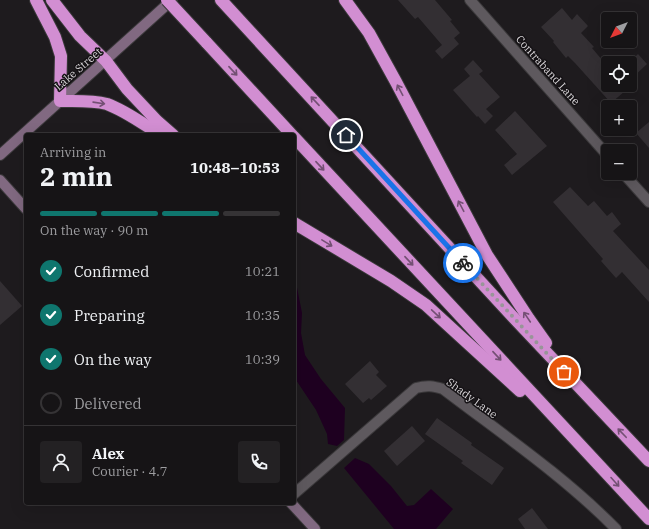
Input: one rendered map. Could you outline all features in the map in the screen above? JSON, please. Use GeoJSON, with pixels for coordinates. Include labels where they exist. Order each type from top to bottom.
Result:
{"type":"FeatureCollection","features":[{"type":"Feature","properties":{"kind":"highway"},"geometry":{"type":"LineString","coordinates":[[36,0],[55,37],[61,56],[60,101],[106,104],[129,114],[158,133]]}},
{"type":"Feature","properties":{"kind":"highway"},"geometry":{"type":"LineString","coordinates":[[52,0],[80,36],[106,61],[127,90],[157,121],[172,133]]}},
{"type":"Feature","properties":{"kind":"highway"},"geometry":{"type":"LineString","coordinates":[[167,0],[290,133]]}},
{"type":"Feature","properties":{"kind":"highway"},"geometry":{"type":"LineString","coordinates":[[221,0],[513,317],[649,461]]}},
{"type":"Feature","properties":{"kind":"highway"},"geometry":{"type":"LineString","coordinates":[[345,0],[369,34],[396,82],[487,255],[529,319],[575,383]]}},
{"type":"Feature","properties":{"kind":"highway"},"geometry":{"type":"LineString","coordinates":[[296,139],[649,519]]}},
{"type":"Feature","properties":{"kind":"highway"},"geometry":{"type":"LineString","coordinates":[[296,224],[391,281],[426,305],[579,444]]}},
{"type":"Feature","properties":{"kind":"street","name":"Lake Street"},"geometry":{"type":"LineString","coordinates":[[25,133],[172,0]]}},
{"type":"Feature","properties":{"kind":"street","name":"Contraband Lane"},"geometry":{"type":"LineString","coordinates":[[470,0],[601,148]]}},
{"type":"Feature","properties":{"kind":"street"},"geometry":{"type":"LineString","coordinates":[[36,133],[37,122]]}},
{"type":"Feature","properties":{"kind":"street","name":"Lake Street"},"geometry":{"type":"LineString","coordinates":[[0,155],[24,134]]}},
{"type":"Feature","properties":{"kind":"street"},"geometry":{"type":"LineString","coordinates":[[0,180],[24,207]]}},
{"type":"Feature","properties":{"kind":"street"},"geometry":{"type":"LineString","coordinates":[[629,180],[649,202]]}},
{"type":"Feature","properties":{"kind":"street","name":"Shady Lane"},"geometry":{"type":"LineString","coordinates":[[296,492],[416,388],[424,385],[432,385],[443,389],[572,487],[595,507],[616,529]]}},
{"type":"Feature","properties":{"kind":"street"},"geometry":{"type":"LineString","coordinates":[[293,505],[315,529]]}},
{"type":"Feature","properties":{"kind":"shaded area"},"geometry":{"type":"Polygon","coordinates":[[[296,282],[302,313],[301,333],[305,355],[321,379],[345,408],[344,440],[337,446],[328,444],[327,434],[316,410],[296,380],[296,282]]]}},
{"type":"Feature","properties":{"kind":"shaded area"},"geometry":{"type":"Polygon","coordinates":[[[355,458],[369,464],[391,486],[407,506],[414,505],[431,489],[453,509],[436,529],[394,529],[344,468],[355,458]]]}},
{"type":"Feature","properties":{"kind":"building"},"geometry":{"type":"Polygon","coordinates":[[[398,0],[435,0],[452,20],[450,21],[460,33],[454,38],[459,44],[442,59],[435,51],[442,45],[418,17],[415,19],[398,0]]]}},
{"type":"Feature","properties":{"kind":"building"},"geometry":{"type":"Polygon","coordinates":[[[562,8],[572,20],[577,14],[588,26],[581,33],[594,47],[592,48],[601,59],[601,92],[568,56],[566,58],[553,42],[554,41],[541,27],[562,8]]]}},
{"type":"Feature","properties":{"kind":"building"},"geometry":{"type":"Polygon","coordinates":[[[638,54],[647,64],[637,73],[637,56],[638,54]]]}},
{"type":"Feature","properties":{"kind":"building"},"geometry":{"type":"Polygon","coordinates":[[[473,60],[483,71],[479,74],[500,97],[486,109],[493,116],[485,124],[453,90],[470,76],[464,69],[473,60]]]}},
{"type":"Feature","properties":{"kind":"building"},"geometry":{"type":"Polygon","coordinates":[[[601,92],[624,92],[614,100],[608,100],[601,92]]]}},
{"type":"Feature","properties":{"kind":"building"},"geometry":{"type":"Polygon","coordinates":[[[515,111],[547,146],[512,175],[504,165],[517,154],[495,130],[515,111]]]}},
{"type":"Feature","properties":{"kind":"building"},"geometry":{"type":"Polygon","coordinates":[[[649,122],[649,148],[637,134],[637,132],[649,122]]]}},
{"type":"Feature","properties":{"kind":"building"},"geometry":{"type":"Polygon","coordinates":[[[570,187],[588,206],[594,201],[607,216],[612,212],[621,224],[613,231],[649,270],[649,302],[622,272],[616,278],[601,261],[603,259],[553,202],[570,187]]]}},
{"type":"Feature","properties":{"kind":"building"},"geometry":{"type":"Polygon","coordinates":[[[0,281],[22,306],[0,325],[0,281]]]}},
{"type":"Feature","properties":{"kind":"building"},"geometry":{"type":"Polygon","coordinates":[[[370,361],[379,372],[376,375],[387,386],[371,400],[369,398],[363,403],[345,384],[370,361]]]}},
{"type":"Feature","properties":{"kind":"building"},"geometry":{"type":"Polygon","coordinates":[[[437,418],[472,443],[471,445],[504,468],[492,485],[461,463],[463,461],[425,434],[437,418]]]}},
{"type":"Feature","properties":{"kind":"building"},"geometry":{"type":"Polygon","coordinates":[[[412,426],[425,441],[397,466],[384,451],[412,426]]]}},
{"type":"Feature","properties":{"kind":"building"},"geometry":{"type":"Polygon","coordinates":[[[532,508],[548,529],[525,529],[518,519],[532,508]]]}},
{"type":"Feature","properties":{"kind":"way so far"},"geometry":{"type":"LineString","coordinates":[[463,263],[564,372]]}},
{"type":"Feature","properties":{"kind":"route"},"geometry":{"type":"LineString","coordinates":[[346,135],[463,263]]}}]}
